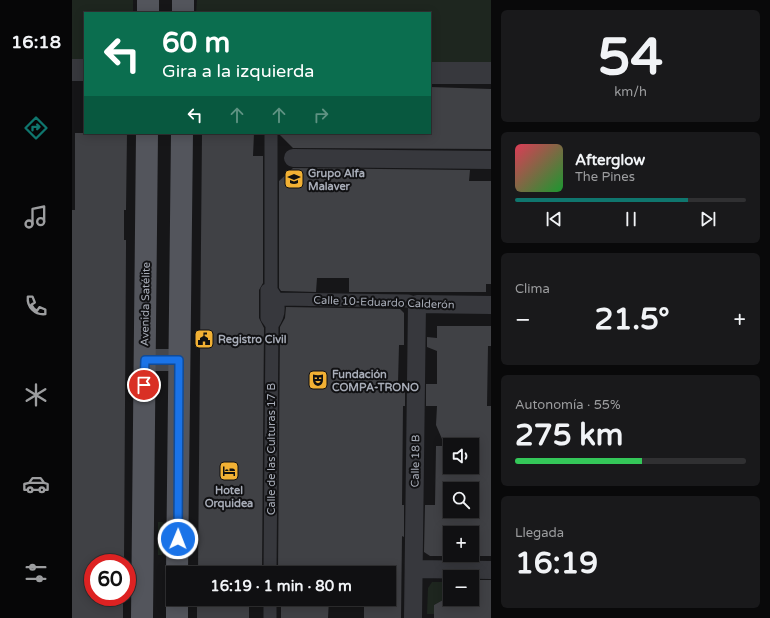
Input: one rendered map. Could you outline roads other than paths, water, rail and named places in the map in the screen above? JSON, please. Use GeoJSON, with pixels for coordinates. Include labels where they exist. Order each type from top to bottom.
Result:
{"type":"FeatureCollection","features":[{"type":"Feature","properties":{"kind":"main road"},"geometry":{"type":"LineString","coordinates":[[148,0],[148,12]]}},
{"type":"Feature","properties":{"kind":"main road"},"geometry":{"type":"LineString","coordinates":[[182,0],[182,12]]}},
{"type":"Feature","properties":{"kind":"main road","name":"Avenida Satélite"},"geometry":{"type":"LineString","coordinates":[[142,618],[146,134]]}},
{"type":"Feature","properties":{"kind":"main road"},"geometry":{"type":"LineString","coordinates":[[177,566],[182,134]]}},
{"type":"Feature","properties":{"kind":"main road"},"geometry":{"type":"LineString","coordinates":[[145,360],[179,360]]}},
{"type":"Feature","properties":{"kind":"main road"},"geometry":{"type":"LineString","coordinates":[[177,606],[177,618]]}},
{"type":"Feature","properties":{"kind":"street"},"geometry":{"type":"LineString","coordinates":[[72,70],[84,70]]}},
{"type":"Feature","properties":{"kind":"street"},"geometry":{"type":"LineString","coordinates":[[431,73],[491,73]]}},
{"type":"Feature","properties":{"kind":"street"},"geometry":{"type":"LineString","coordinates":[[271,134],[272,293]]}},
{"type":"Feature","properties":{"kind":"street"},"geometry":{"type":"LineString","coordinates":[[272,158],[491,160]]}},
{"type":"Feature","properties":{"kind":"street","name":"Calle 10-Eduardo Calderón"},"geometry":{"type":"LineString","coordinates":[[272,293],[404,300],[417,304],[491,304]]}},
{"type":"Feature","properties":{"kind":"street","name":"Calle de las Culturas 17 B"},"geometry":{"type":"LineString","coordinates":[[270,566],[272,325],[278,318],[272,293]]}},
{"type":"Feature","properties":{"kind":"street","name":"Calle 18 B"},"geometry":{"type":"LineString","coordinates":[[413,618],[417,304]]}},
{"type":"Feature","properties":{"kind":"street"},"geometry":{"type":"LineString","coordinates":[[414,569],[491,570]]}},
{"type":"Feature","properties":{"kind":"street"},"geometry":{"type":"LineString","coordinates":[[270,606],[270,618]]}},
{"type":"Feature","properties":{"kind":"place","name":"Grupo Alfa Malaver"},"geometry":{"type":"Point","coordinates":[294,179]}},
{"type":"Feature","properties":{"kind":"place","name":"Registro Civil"},"geometry":{"type":"Point","coordinates":[204,339]}},
{"type":"Feature","properties":{"kind":"place","name":"Fundación COMPA-TRONO"},"geometry":{"type":"Point","coordinates":[318,380]}},
{"type":"Feature","properties":{"kind":"place","name":"Hotel Orquidea"},"geometry":{"type":"Point","coordinates":[229,471]}}]}
